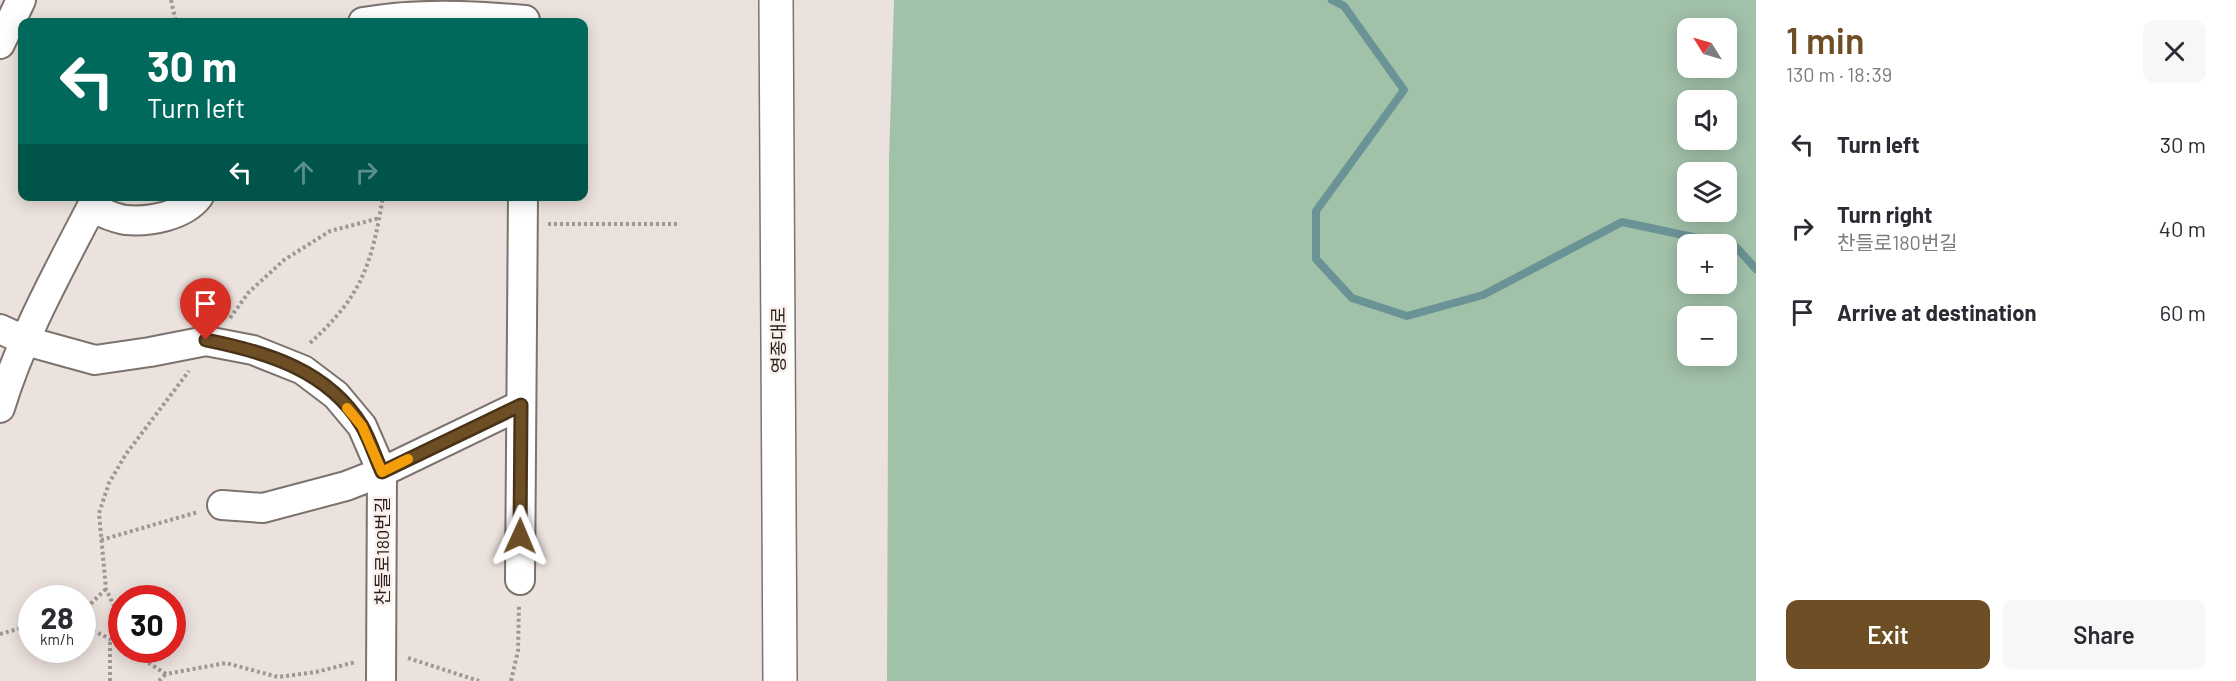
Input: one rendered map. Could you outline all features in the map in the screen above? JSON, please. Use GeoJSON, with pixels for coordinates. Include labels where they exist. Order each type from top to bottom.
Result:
{"type":"FeatureCollection","features":[{"type":"Feature","properties":{"kind":"street"},"geometry":{"type":"LineString","coordinates":[[0,44],[21,0]]}},
{"type":"Feature","properties":{"kind":"street","name":"영종대로"},"geometry":{"type":"LineString","coordinates":[[776,0],[780,681]]}},
{"type":"Feature","properties":{"kind":"street"},"geometry":{"type":"LineString","coordinates":[[387,18],[525,14]]}},
{"type":"Feature","properties":{"kind":"street"},"geometry":{"type":"LineString","coordinates":[[0,408],[8,380],[93,202],[125,220],[155,219],[179,212],[193,201]]}},
{"type":"Feature","properties":{"kind":"street"},"geometry":{"type":"LineString","coordinates":[[520,580],[524,201]]}},
{"type":"Feature","properties":{"kind":"street","name":"찬들로180번길"},"geometry":{"type":"LineString","coordinates":[[0,329],[26,341],[95,360],[150,352],[206,340],[253,350],[303,370],[336,395],[362,426],[382,472],[381,681]]}},
{"type":"Feature","properties":{"kind":"street"},"geometry":{"type":"LineString","coordinates":[[222,505],[263,508],[346,486],[382,472],[521,405]]}},
{"type":"Feature","properties":{"kind":"path"},"geometry":{"type":"LineString","coordinates":[[171,0],[175,18]]}},
{"type":"Feature","properties":{"kind":"path"},"geometry":{"type":"LineString","coordinates":[[303,350],[333,322],[355,293],[371,258],[382,201]]}},
{"type":"Feature","properties":{"kind":"path"},"geometry":{"type":"LineString","coordinates":[[226,323],[249,292],[284,260],[330,231],[380,218]]}},
{"type":"Feature","properties":{"kind":"path"},"geometry":{"type":"LineString","coordinates":[[537,224],[679,225]]}},
{"type":"Feature","properties":{"kind":"path"},"geometry":{"type":"LineString","coordinates":[[108,593],[99,513],[109,483],[126,454],[191,368]]}},
{"type":"Feature","properties":{"kind":"path"},"geometry":{"type":"LineString","coordinates":[[101,540],[222,505]]}},
{"type":"Feature","properties":{"kind":"path"},"geometry":{"type":"LineString","coordinates":[[511,681],[518,651],[520,580]]}},
{"type":"Feature","properties":{"kind":"path"},"geometry":{"type":"LineString","coordinates":[[96,599],[106,589]]}},
{"type":"Feature","properties":{"kind":"path"},"geometry":{"type":"LineString","coordinates":[[0,634],[18,629]]}},
{"type":"Feature","properties":{"kind":"path"},"geometry":{"type":"LineString","coordinates":[[398,658],[408,658],[479,681]]}},
{"type":"Feature","properties":{"kind":"path"},"geometry":{"type":"LineString","coordinates":[[159,681],[166,674],[225,663],[278,677],[316,672],[358,662]]}},
{"type":"Feature","properties":{"kind":"path"},"geometry":{"type":"LineString","coordinates":[[110,663],[110,681]]}},
{"type":"Feature","properties":{"kind":"path"},"geometry":{"type":"LineString","coordinates":[[150,663],[166,674]]}},
{"type":"Feature","properties":{"kind":"green space"},"geometry":{"type":"Polygon","coordinates":[[[894,0],[1756,0],[1756,681],[887,681],[889,159],[894,0]]]}},
{"type":"Feature","properties":{"kind":"waterway"},"geometry":{"type":"LineString","coordinates":[[1332,0],[1344,6],[1404,90],[1316,211],[1316,259],[1352,298],[1407,316],[1483,295],[1622,222],[1679,234]]}},
{"type":"Feature","properties":{"kind":"waterway"},"geometry":{"type":"LineString","coordinates":[[1737,248],[1756,269]]}},
{"type":"Feature","properties":{"kind":"slow traffic"},"geometry":{"type":"LineString","coordinates":[[347,408],[362,426],[382,472],[408,459]]}},
{"type":"Feature","properties":{"kind":"route"},"geometry":{"type":"LineString","coordinates":[[206,340],[253,350],[303,370],[320,382],[336,395],[362,426],[382,472],[521,405],[520,536]]}}]}
